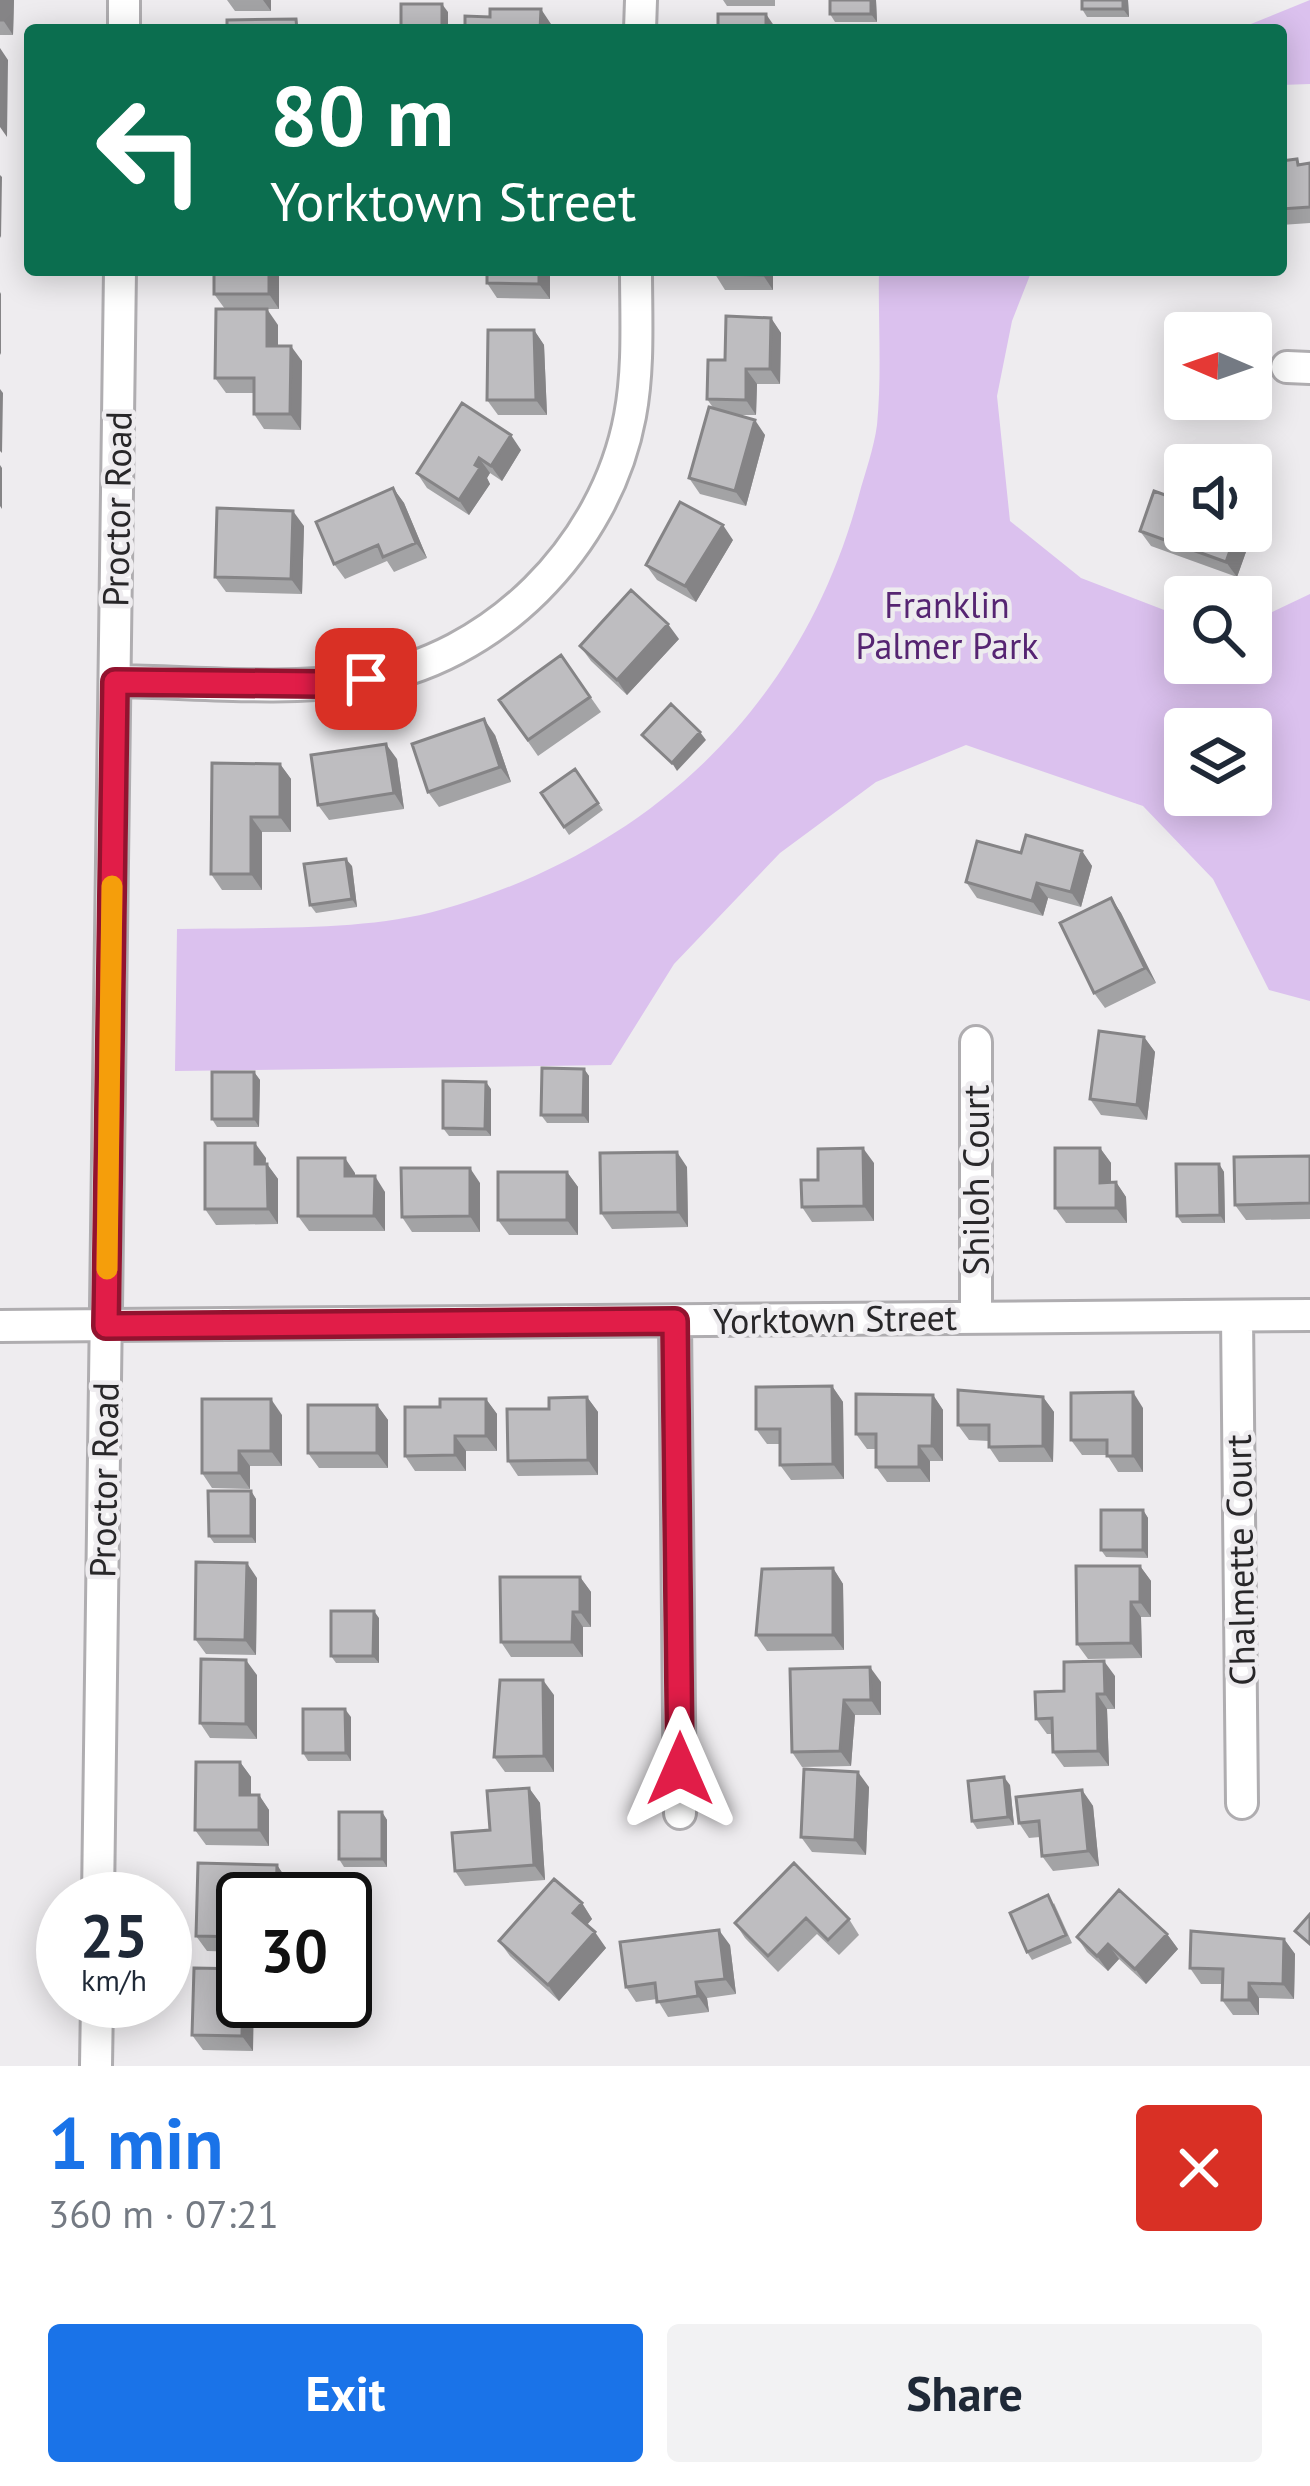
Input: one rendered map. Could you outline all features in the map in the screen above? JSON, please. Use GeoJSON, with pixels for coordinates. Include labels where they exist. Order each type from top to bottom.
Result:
{"type":"FeatureCollection","features":[{"type":"Feature","properties":{"kind":"street","name":"Proctor Road"},"geometry":{"type":"LineString","coordinates":[[98,1872],[120,276]]}},
{"type":"Feature","properties":{"kind":"street"},"geometry":{"type":"LineString","coordinates":[[115,682],[319,684],[366,679],[412,667],[467,642],[516,609],[558,566],[592,518],[621,452],[634,384],[636,276]]}},
{"type":"Feature","properties":{"kind":"street","name":"Shiloh Court"},"geometry":{"type":"LineString","coordinates":[[976,1042],[976,1318]]}},
{"type":"Feature","properties":{"kind":"street","name":"Yorktown Street"},"geometry":{"type":"LineString","coordinates":[[0,1326],[1310,1315]]}},
{"type":"Feature","properties":{"kind":"street","name":"Chalmette Court"},"geometry":{"type":"LineString","coordinates":[[1237,1318],[1242,1803]]}},
{"type":"Feature","properties":{"kind":"street"},"geometry":{"type":"LineString","coordinates":[[675,1321],[680,1814]]}},
{"type":"Feature","properties":{"kind":"street"},"geometry":{"type":"LineString","coordinates":[[96,2066],[97,2028]]}},
{"type":"Feature","properties":{"kind":"green space"},"geometry":{"type":"Polygon","coordinates":[[[1310,0],[1310,84],[1287,85],[1287,24],[1251,24],[1310,0]]]}},
{"type":"Feature","properties":{"kind":"green space","name":"Franklin Palmer Park"},"geometry":{"type":"Polygon","coordinates":[[[879,276],[1030,276],[1012,321],[997,396],[1010,521],[1081,578],[1164,610],[1164,684],[1272,684],[1272,612],[1310,594],[1310,1001],[1269,990],[1213,879],[1143,806],[966,745],[876,782],[780,853],[674,964],[611,1065],[175,1071],[177,929],[344,925],[440,910],[516,884],[586,850],[650,809],[707,760],[757,704],[799,641],[833,571],[876,434],[879,276]]]}},
{"type":"Feature","properties":{"kind":"building"},"geometry":{"type":"Polygon","coordinates":[[[830,0],[871,0],[871,14],[830,14],[830,0]]]}},
{"type":"Feature","properties":{"kind":"building"},"geometry":{"type":"Polygon","coordinates":[[[1082,0],[1123,0],[1123,9],[1082,9],[1082,0]]]}},
{"type":"Feature","properties":{"kind":"building"},"geometry":{"type":"Polygon","coordinates":[[[401,4],[442,4],[442,24],[401,24],[401,4]]]}},
{"type":"Feature","properties":{"kind":"building"},"geometry":{"type":"Polygon","coordinates":[[[490,9],[541,9],[540,24],[465,24],[465,16],[490,17],[490,9]]]}},
{"type":"Feature","properties":{"kind":"building"},"geometry":{"type":"Polygon","coordinates":[[[718,14],[766,14],[766,24],[718,24],[718,14]]]}},
{"type":"Feature","properties":{"kind":"building"},"geometry":{"type":"Polygon","coordinates":[[[296,19],[296,24],[227,24],[227,20],[296,19]]]}},
{"type":"Feature","properties":{"kind":"building"},"geometry":{"type":"Polygon","coordinates":[[[1287,160],[1310,163],[1310,207],[1287,209],[1287,160]]]}},
{"type":"Feature","properties":{"kind":"building"},"geometry":{"type":"Polygon","coordinates":[[[214,276],[269,276],[269,294],[214,294],[214,276]]]}},
{"type":"Feature","properties":{"kind":"building"},"geometry":{"type":"Polygon","coordinates":[[[487,276],[539,276],[539,284],[487,283],[487,276]]]}},
{"type":"Feature","properties":{"kind":"building"},"geometry":{"type":"Polygon","coordinates":[[[216,309],[267,309],[267,346],[291,346],[290,414],[254,414],[254,378],[215,378],[216,309]]]}},
{"type":"Feature","properties":{"kind":"building"},"geometry":{"type":"Polygon","coordinates":[[[726,316],[771,318],[770,369],[746,369],[746,400],[707,399],[708,360],[725,360],[726,316]]]}},
{"type":"Feature","properties":{"kind":"building"},"geometry":{"type":"Polygon","coordinates":[[[488,330],[534,330],[536,400],[487,400],[488,330]]]}},
{"type":"Feature","properties":{"kind":"building"},"geometry":{"type":"Polygon","coordinates":[[[462,403],[511,435],[491,466],[479,458],[475,465],[480,468],[459,500],[417,473],[462,403]]]}},
{"type":"Feature","properties":{"kind":"building"},"geometry":{"type":"Polygon","coordinates":[[[709,407],[755,420],[735,491],[689,478],[709,407]]]}},
{"type":"Feature","properties":{"kind":"building"},"geometry":{"type":"Polygon","coordinates":[[[393,488],[416,543],[383,557],[378,545],[334,564],[316,522],[393,488]]]}},
{"type":"Feature","properties":{"kind":"building"},"geometry":{"type":"Polygon","coordinates":[[[1154,491],[1164,495],[1164,540],[1140,531],[1154,491]]]}},
{"type":"Feature","properties":{"kind":"building"},"geometry":{"type":"Polygon","coordinates":[[[680,502],[723,525],[685,586],[646,565],[680,502]]]}},
{"type":"Feature","properties":{"kind":"building"},"geometry":{"type":"Polygon","coordinates":[[[217,508],[293,511],[291,579],[215,577],[217,508]]]}},
{"type":"Feature","properties":{"kind":"building"},"geometry":{"type":"Polygon","coordinates":[[[1198,552],[1230,552],[1226,562],[1198,552]]]}},
{"type":"Feature","properties":{"kind":"building"},"geometry":{"type":"Polygon","coordinates":[[[631,590],[668,624],[617,680],[580,646],[631,590]]]}},
{"type":"Feature","properties":{"kind":"building"},"geometry":{"type":"Polygon","coordinates":[[[561,655],[590,697],[528,740],[499,700],[561,655]]]}},
{"type":"Feature","properties":{"kind":"building"},"geometry":{"type":"Polygon","coordinates":[[[671,704],[700,732],[672,763],[642,735],[671,704]]]}},
{"type":"Feature","properties":{"kind":"building"},"geometry":{"type":"Polygon","coordinates":[[[484,719],[500,767],[428,792],[412,744],[484,719]]]}},
{"type":"Feature","properties":{"kind":"building"},"geometry":{"type":"Polygon","coordinates":[[[386,744],[394,793],[318,805],[311,755],[386,744]]]}},
{"type":"Feature","properties":{"kind":"building"},"geometry":{"type":"Polygon","coordinates":[[[212,763],[280,764],[280,817],[251,817],[251,874],[211,874],[212,763]]]}},
{"type":"Feature","properties":{"kind":"building"},"geometry":{"type":"Polygon","coordinates":[[[575,769],[598,803],[564,827],[541,793],[575,769]]]}},
{"type":"Feature","properties":{"kind":"building"},"geometry":{"type":"Polygon","coordinates":[[[1026,835],[1082,851],[1071,892],[1037,883],[1032,901],[966,882],[977,841],[1021,853],[1026,835]]]}},
{"type":"Feature","properties":{"kind":"building"},"geometry":{"type":"Polygon","coordinates":[[[346,859],[352,899],[310,905],[304,864],[346,859]]]}},
{"type":"Feature","properties":{"kind":"building"},"geometry":{"type":"Polygon","coordinates":[[[1111,898],[1145,968],[1094,993],[1060,923],[1111,898]]]}},
{"type":"Feature","properties":{"kind":"building"},"geometry":{"type":"Polygon","coordinates":[[[1099,1031],[1144,1037],[1137,1105],[1090,1099],[1099,1031]]]}},
{"type":"Feature","properties":{"kind":"building"},"geometry":{"type":"Polygon","coordinates":[[[542,1068],[584,1069],[583,1115],[541,1115],[542,1068]]]}},
{"type":"Feature","properties":{"kind":"building"},"geometry":{"type":"Polygon","coordinates":[[[212,1072],[254,1072],[254,1119],[212,1119],[212,1072]]]}},
{"type":"Feature","properties":{"kind":"building"},"geometry":{"type":"Polygon","coordinates":[[[443,1081],[486,1082],[485,1129],[443,1128],[443,1081]]]}},
{"type":"Feature","properties":{"kind":"building"},"geometry":{"type":"Polygon","coordinates":[[[205,1143],[255,1143],[255,1164],[267,1164],[268,1209],[205,1209],[205,1143]]]}},
{"type":"Feature","properties":{"kind":"building"},"geometry":{"type":"Polygon","coordinates":[[[863,1148],[864,1206],[802,1207],[801,1180],[818,1180],[818,1149],[863,1148]]]}},
{"type":"Feature","properties":{"kind":"building"},"geometry":{"type":"Polygon","coordinates":[[[1055,1148],[1100,1148],[1100,1183],[1116,1182],[1116,1208],[1055,1208],[1055,1148]]]}},
{"type":"Feature","properties":{"kind":"building"},"geometry":{"type":"Polygon","coordinates":[[[677,1152],[678,1212],[601,1213],[600,1153],[677,1152]]]}},
{"type":"Feature","properties":{"kind":"building"},"geometry":{"type":"Polygon","coordinates":[[[1310,1156],[1310,1203],[1235,1205],[1234,1157],[1310,1156]]]}},
{"type":"Feature","properties":{"kind":"building"},"geometry":{"type":"Polygon","coordinates":[[[298,1158],[345,1158],[345,1176],[375,1176],[374,1216],[298,1216],[298,1158]]]}},
{"type":"Feature","properties":{"kind":"building"},"geometry":{"type":"Polygon","coordinates":[[[1176,1164],[1219,1164],[1220,1215],[1177,1216],[1176,1164]]]}},
{"type":"Feature","properties":{"kind":"building"},"geometry":{"type":"Polygon","coordinates":[[[401,1168],[470,1168],[470,1216],[402,1217],[401,1168]]]}},
{"type":"Feature","properties":{"kind":"building"},"geometry":{"type":"Polygon","coordinates":[[[498,1172],[567,1172],[567,1220],[498,1220],[498,1172]]]}},
{"type":"Feature","properties":{"kind":"building"},"geometry":{"type":"Polygon","coordinates":[[[832,1386],[833,1464],[780,1465],[780,1429],[756,1429],[756,1387],[832,1386]]]}},
{"type":"Feature","properties":{"kind":"building"},"geometry":{"type":"Polygon","coordinates":[[[958,1390],[1043,1397],[1043,1446],[989,1447],[989,1425],[958,1425],[958,1390]]]}},
{"type":"Feature","properties":{"kind":"building"},"geometry":{"type":"Polygon","coordinates":[[[1133,1392],[1133,1456],[1107,1456],[1107,1440],[1071,1440],[1071,1393],[1133,1392]]]}},
{"type":"Feature","properties":{"kind":"building"},"geometry":{"type":"Polygon","coordinates":[[[856,1394],[933,1395],[932,1446],[919,1446],[919,1467],[876,1467],[876,1434],[856,1434],[856,1394]]]}},
{"type":"Feature","properties":{"kind":"building"},"geometry":{"type":"Polygon","coordinates":[[[587,1397],[588,1460],[508,1461],[507,1409],[549,1409],[549,1398],[587,1397]]]}},
{"type":"Feature","properties":{"kind":"building"},"geometry":{"type":"Polygon","coordinates":[[[202,1399],[271,1399],[271,1451],[239,1451],[239,1473],[202,1473],[202,1399]]]}},
{"type":"Feature","properties":{"kind":"building"},"geometry":{"type":"Polygon","coordinates":[[[440,1399],[486,1399],[486,1436],[455,1436],[455,1455],[405,1456],[405,1407],[440,1407],[440,1399]]]}},
{"type":"Feature","properties":{"kind":"building"},"geometry":{"type":"Polygon","coordinates":[[[308,1405],[377,1405],[377,1453],[308,1453],[308,1405]]]}},
{"type":"Feature","properties":{"kind":"building"},"geometry":{"type":"Polygon","coordinates":[[[208,1491],[251,1491],[251,1536],[209,1536],[208,1491]]]}},
{"type":"Feature","properties":{"kind":"building"},"geometry":{"type":"Polygon","coordinates":[[[1101,1510],[1143,1510],[1143,1550],[1101,1550],[1101,1510]]]}},
{"type":"Feature","properties":{"kind":"building"},"geometry":{"type":"Polygon","coordinates":[[[196,1562],[247,1563],[245,1640],[195,1639],[196,1562]]]}},
{"type":"Feature","properties":{"kind":"building"},"geometry":{"type":"Polygon","coordinates":[[[1076,1566],[1140,1566],[1140,1602],[1131,1602],[1131,1643],[1077,1644],[1076,1566]]]}},
{"type":"Feature","properties":{"kind":"building"},"geometry":{"type":"Polygon","coordinates":[[[833,1568],[833,1635],[756,1635],[762,1569],[833,1568]]]}},
{"type":"Feature","properties":{"kind":"building"},"geometry":{"type":"Polygon","coordinates":[[[500,1577],[580,1577],[580,1612],[573,1612],[572,1642],[501,1642],[500,1577]]]}},
{"type":"Feature","properties":{"kind":"building"},"geometry":{"type":"Polygon","coordinates":[[[331,1611],[374,1611],[373,1656],[331,1656],[331,1611]]]}},
{"type":"Feature","properties":{"kind":"building"},"geometry":{"type":"Polygon","coordinates":[[[201,1659],[246,1660],[246,1724],[200,1723],[201,1659]]]}},
{"type":"Feature","properties":{"kind":"building"},"geometry":{"type":"Polygon","coordinates":[[[1104,1661],[1105,1694],[1097,1694],[1098,1751],[1053,1752],[1052,1718],[1036,1719],[1035,1692],[1064,1691],[1064,1662],[1104,1661]]]}},
{"type":"Feature","properties":{"kind":"building"},"geometry":{"type":"Polygon","coordinates":[[[870,1667],[871,1700],[844,1700],[840,1751],[792,1752],[790,1669],[870,1667]]]}},
{"type":"Feature","properties":{"kind":"building"},"geometry":{"type":"Polygon","coordinates":[[[500,1680],[543,1680],[544,1756],[494,1757],[500,1680]]]}},
{"type":"Feature","properties":{"kind":"building"},"geometry":{"type":"Polygon","coordinates":[[[303,1709],[345,1709],[346,1753],[303,1753],[303,1709]]]}},
{"type":"Feature","properties":{"kind":"building"},"geometry":{"type":"Polygon","coordinates":[[[196,1762],[240,1762],[240,1795],[259,1795],[259,1830],[195,1830],[196,1762]]]}},
{"type":"Feature","properties":{"kind":"building"},"geometry":{"type":"Polygon","coordinates":[[[804,1769],[858,1772],[855,1840],[801,1837],[804,1769]]]}},
{"type":"Feature","properties":{"kind":"building"},"geometry":{"type":"Polygon","coordinates":[[[1004,1777],[1008,1817],[972,1821],[968,1781],[1004,1777]]]}},
{"type":"Feature","properties":{"kind":"building"},"geometry":{"type":"Polygon","coordinates":[[[529,1788],[534,1865],[455,1871],[452,1833],[490,1830],[487,1791],[529,1788]]]}},
{"type":"Feature","properties":{"kind":"building"},"geometry":{"type":"Polygon","coordinates":[[[1082,1790],[1088,1851],[1042,1856],[1039,1821],[1019,1823],[1016,1797],[1082,1790]]]}},
{"type":"Feature","properties":{"kind":"building"},"geometry":{"type":"Polygon","coordinates":[[[339,1812],[382,1812],[382,1859],[339,1859],[339,1812]]]}},
{"type":"Feature","properties":{"kind":"building"},"geometry":{"type":"Polygon","coordinates":[[[198,1863],[277,1865],[277,1872],[216,1872],[216,1936],[196,1936],[198,1863]]]}},
{"type":"Feature","properties":{"kind":"building"},"geometry":{"type":"Polygon","coordinates":[[[794,1863],[849,1919],[828,1940],[806,1918],[768,1956],[735,1923],[794,1863]]]}},
{"type":"Feature","properties":{"kind":"building"},"geometry":{"type":"Polygon","coordinates":[[[554,1879],[582,1903],[573,1913],[595,1932],[548,1985],[499,1941],[554,1879]]]}},
{"type":"Feature","properties":{"kind":"building"},"geometry":{"type":"Polygon","coordinates":[[[1119,1890],[1167,1934],[1135,1969],[1108,1944],[1097,1956],[1077,1937],[1119,1890]]]}},
{"type":"Feature","properties":{"kind":"building"},"geometry":{"type":"Polygon","coordinates":[[[1048,1895],[1066,1935],[1027,1952],[1010,1913],[1048,1895]]]}},
{"type":"Feature","properties":{"kind":"building"},"geometry":{"type":"Polygon","coordinates":[[[1310,1914],[1310,1944],[1295,1931],[1310,1914]]]}},
{"type":"Feature","properties":{"kind":"building"},"geometry":{"type":"Polygon","coordinates":[[[719,1930],[725,1979],[696,1982],[698,1996],[657,2002],[655,1983],[626,1987],[620,1942],[719,1930]]]}},
{"type":"Feature","properties":{"kind":"building"},"geometry":{"type":"Polygon","coordinates":[[[1191,1931],[1284,1939],[1283,1984],[1249,1983],[1249,2000],[1222,2000],[1223,1969],[1190,1968],[1191,1931]]]}},
{"type":"Feature","properties":{"kind":"building"},"geometry":{"type":"Polygon","coordinates":[[[194,1968],[216,1968],[216,2028],[242,2028],[242,2036],[192,2035],[194,1968]]]}},
{"type":"Feature","properties":{"kind":"slow traffic"},"geometry":{"type":"LineString","coordinates":[[107,1269],[112,886]]}},
{"type":"Feature","properties":{"kind":"route"},"geometry":{"type":"LineString","coordinates":[[366,679],[319,684],[115,682],[106,1326],[675,1321],[680,1769]]}}]}
